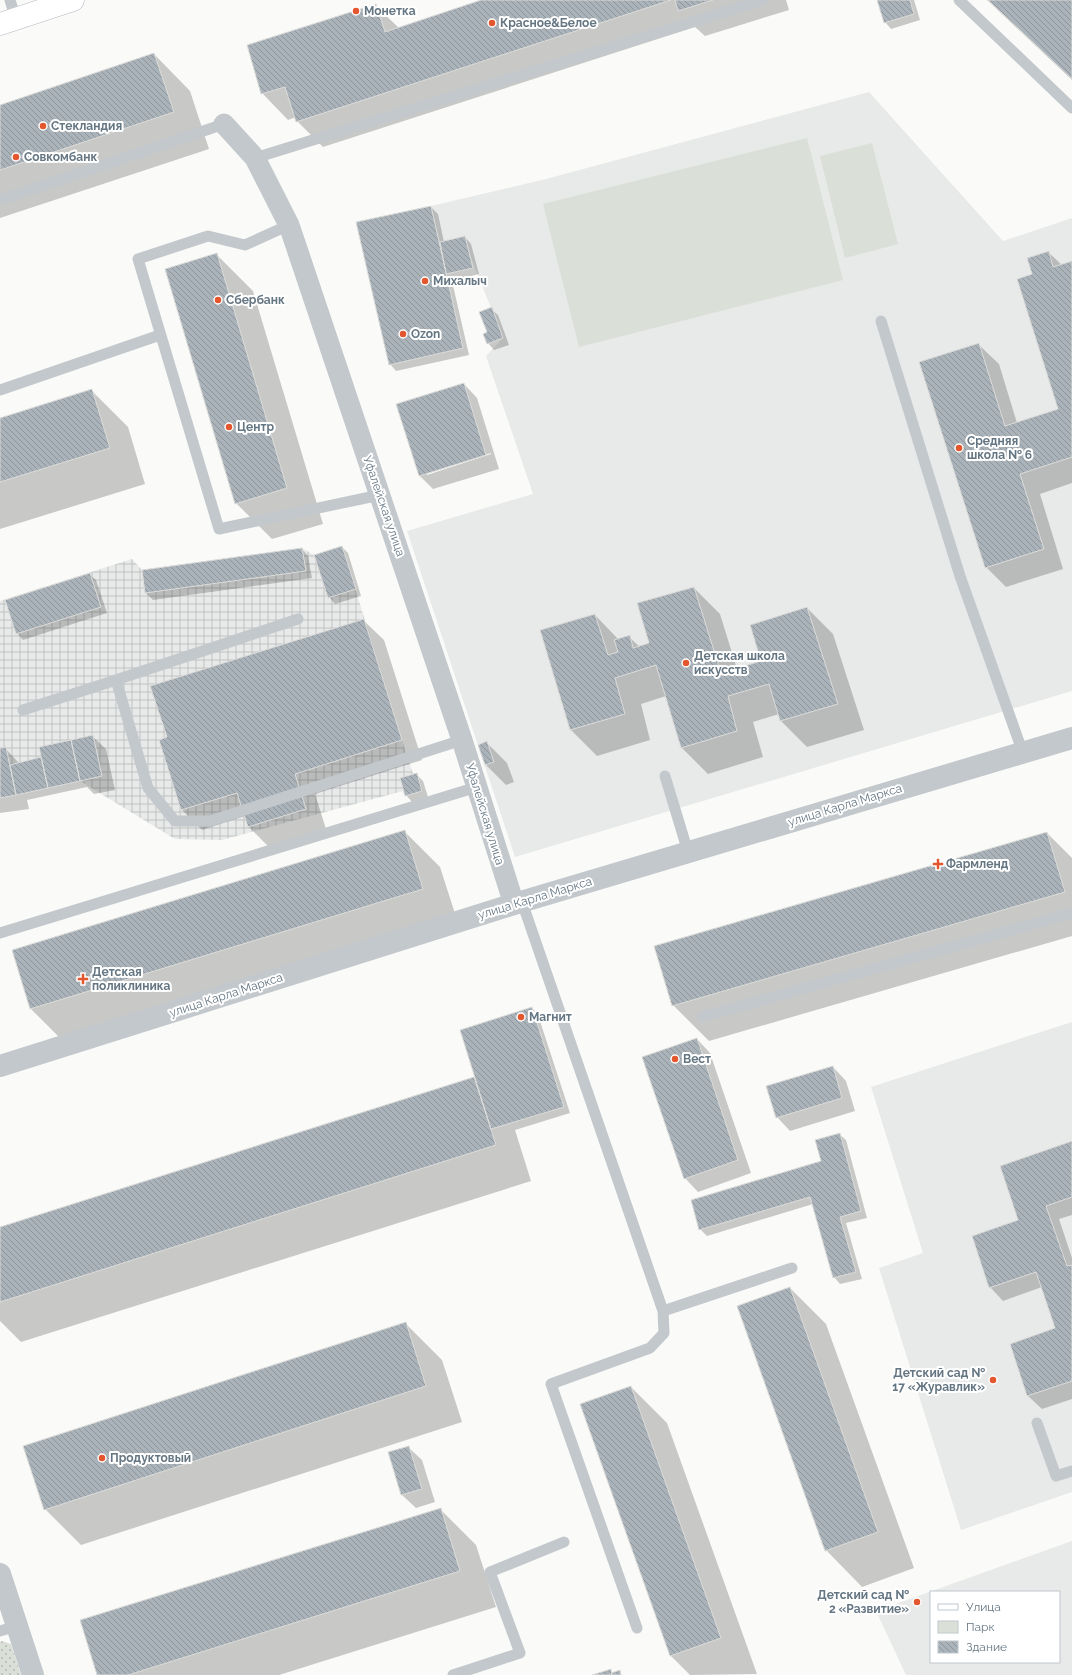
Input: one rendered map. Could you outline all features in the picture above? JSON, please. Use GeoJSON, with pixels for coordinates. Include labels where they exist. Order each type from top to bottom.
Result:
{"type":"FeatureCollection","features":[{"type":"Feature","properties":{"kind":"main road"},"geometry":{"type":"LineString","coordinates":[[8,14],[73,0]]}},
{"type":"Feature","properties":{"kind":"street","name":"Уфалейская улица"},"geometry":{"type":"LineString","coordinates":[[224,124],[255,158],[289,225],[477,787],[518,903]]}},
{"type":"Feature","properties":{"kind":"street","name":"улица Карла Маркса"},"geometry":{"type":"LineString","coordinates":[[0,1066],[518,903],[1072,738]]}},
{"type":"Feature","properties":{"kind":"street"},"geometry":{"type":"LineString","coordinates":[[0,1574],[9,1628],[34,1675]]}},
{"type":"Feature","properties":{"kind":"lane"},"geometry":{"type":"LineString","coordinates":[[255,158],[763,0]]}},
{"type":"Feature","properties":{"kind":"lane"},"geometry":{"type":"LineString","coordinates":[[960,0],[1072,108]]}},
{"type":"Feature","properties":{"kind":"lane"},"geometry":{"type":"LineString","coordinates":[[0,200],[224,124]]}},
{"type":"Feature","properties":{"kind":"lane"},"geometry":{"type":"LineString","coordinates":[[289,225],[246,244],[208,236],[138,259],[219,529],[380,495]]}},
{"type":"Feature","properties":{"kind":"lane"},"geometry":{"type":"LineString","coordinates":[[881,321],[960,576],[1022,752]]}},
{"type":"Feature","properties":{"kind":"lane"},"geometry":{"type":"LineString","coordinates":[[0,390],[160,335]]}},
{"type":"Feature","properties":{"kind":"lane"},"geometry":{"type":"LineString","coordinates":[[23,710],[298,619]]}},
{"type":"Feature","properties":{"kind":"lane"},"geometry":{"type":"LineString","coordinates":[[116,680],[148,788],[175,821],[210,821],[462,740]]}},
{"type":"Feature","properties":{"kind":"lane"},"geometry":{"type":"LineString","coordinates":[[665,776],[688,852]]}},
{"type":"Feature","properties":{"kind":"lane"},"geometry":{"type":"LineString","coordinates":[[0,933],[477,787]]}},
{"type":"Feature","properties":{"kind":"lane"},"geometry":{"type":"LineString","coordinates":[[518,903],[663,1311],[664,1333],[650,1348],[551,1384],[637,1628]]}},
{"type":"Feature","properties":{"kind":"lane"},"geometry":{"type":"LineString","coordinates":[[702,1018],[1072,913]]}},
{"type":"Feature","properties":{"kind":"lane"},"geometry":{"type":"LineString","coordinates":[[663,1311],[792,1268]]}},
{"type":"Feature","properties":{"kind":"lane"},"geometry":{"type":"LineString","coordinates":[[1037,1423],[1056,1476],[1072,1471]]}},
{"type":"Feature","properties":{"kind":"lane"},"geometry":{"type":"LineString","coordinates":[[453,1675],[520,1653],[490,1572],[564,1542]]}},
{"type":"Feature","properties":{"kind":"shaded area"},"geometry":{"type":"Polygon","coordinates":[[[869,92],[1003,241],[1072,218],[1072,691],[515,857],[407,531],[533,494],[486,356],[503,338],[471,258],[465,236],[440,242],[431,206],[546,179],[869,92]]]}},
{"type":"Feature","properties":{"kind":"shaded area"},"geometry":{"type":"Polygon","coordinates":[[[342,546],[413,774],[417,773],[422,791],[405,796],[403,791],[222,840],[175,839],[80,781],[0,798],[0,601],[132,559],[142,570],[302,548],[314,555],[342,546]]]}},
{"type":"Feature","properties":{"kind":"shaded area","name":"Детский сад № 17 «Журавлик»"},"geometry":{"type":"Polygon","coordinates":[[[1072,1022],[1072,1492],[961,1530],[879,1268],[923,1253],[871,1087],[1072,1022]]]}},
{"type":"Feature","properties":{"kind":"shaded area","name":"Детский сад № 2 «Развитие»"},"geometry":{"type":"Polygon","coordinates":[[[1072,1541],[1072,1675],[906,1675],[876,1611],[930,1592],[930,1663],[1060,1663],[1060,1591],[932,1591],[1072,1541]]]}},
{"type":"Feature","properties":{"kind":"green space"},"geometry":{"type":"Polygon","coordinates":[[[807,138],[843,280],[579,347],[543,204],[807,138]]]}},
{"type":"Feature","properties":{"kind":"green space"},"geometry":{"type":"Polygon","coordinates":[[[872,143],[898,244],[845,258],[820,156],[872,143]]]}},
{"type":"Feature","properties":{"kind":"green space"},"geometry":{"type":"Polygon","coordinates":[[[2,1641],[11,1644],[21,1675],[0,1675],[0,1642],[2,1641]]]}},
{"type":"Feature","properties":{"kind":"building"},"geometry":{"type":"Polygon","coordinates":[[[481,0],[671,0],[296,122],[285,87],[261,94],[247,45],[376,4],[385,32],[481,0]]]}},
{"type":"Feature","properties":{"kind":"building"},"geometry":{"type":"Polygon","coordinates":[[[675,0],[713,0],[678,11],[675,0]]]}},
{"type":"Feature","properties":{"kind":"building"},"geometry":{"type":"Polygon","coordinates":[[[877,0],[910,0],[914,14],[884,23],[877,0]]]}},
{"type":"Feature","properties":{"kind":"building"},"geometry":{"type":"Polygon","coordinates":[[[988,0],[1072,0],[1072,79],[988,0]]]}},
{"type":"Feature","properties":{"kind":"building"},"geometry":{"type":"Polygon","coordinates":[[[154,53],[174,112],[0,170],[0,105],[154,53]]]}},
{"type":"Feature","properties":{"kind":"building"},"geometry":{"type":"Polygon","coordinates":[[[431,206],[463,348],[389,365],[356,222],[431,206]]]}},
{"type":"Feature","properties":{"kind":"building"},"geometry":{"type":"Polygon","coordinates":[[[465,236],[473,268],[446,274],[440,242],[465,236]]]}},
{"type":"Feature","properties":{"kind":"building"},"geometry":{"type":"Polygon","coordinates":[[[1049,251],[1053,267],[1072,261],[1072,457],[1020,474],[1044,549],[985,568],[919,362],[979,343],[1005,426],[1058,409],[1017,279],[1032,274],[1027,258],[1049,251]]]}},
{"type":"Feature","properties":{"kind":"building"},"geometry":{"type":"Polygon","coordinates":[[[217,253],[287,488],[235,504],[165,269],[217,253]]]}},
{"type":"Feature","properties":{"kind":"building"},"geometry":{"type":"Polygon","coordinates":[[[492,307],[503,338],[487,344],[483,334],[487,332],[479,312],[492,307]]]}},
{"type":"Feature","properties":{"kind":"building"},"geometry":{"type":"Polygon","coordinates":[[[464,383],[486,455],[419,476],[396,404],[464,383]]]}},
{"type":"Feature","properties":{"kind":"building"},"geometry":{"type":"Polygon","coordinates":[[[92,389],[110,448],[0,482],[0,418],[92,389]]]}},
{"type":"Feature","properties":{"kind":"building"},"geometry":{"type":"Polygon","coordinates":[[[342,546],[356,589],[328,598],[314,555],[342,546]]]}},
{"type":"Feature","properties":{"kind":"building"},"geometry":{"type":"Polygon","coordinates":[[[302,548],[306,571],[145,593],[142,570],[302,548]]]}},
{"type":"Feature","properties":{"kind":"building"},"geometry":{"type":"Polygon","coordinates":[[[90,573],[101,607],[16,634],[5,600],[90,573]]]}},
{"type":"Feature","properties":{"kind":"building"},"geometry":{"type":"Polygon","coordinates":[[[694,587],[721,673],[761,661],[750,625],[807,607],[838,704],[780,721],[769,684],[728,696],[737,731],[681,748],[656,665],[615,678],[625,714],[570,730],[540,630],[595,614],[608,655],[618,652],[614,640],[630,635],[633,648],[649,643],[637,603],[694,587]]]}},
{"type":"Feature","properties":{"kind":"building"},"geometry":{"type":"Polygon","coordinates":[[[364,619],[402,740],[295,774],[306,809],[248,827],[237,793],[181,810],[159,740],[167,737],[150,686],[364,619]]]}},
{"type":"Feature","properties":{"kind":"building"},"geometry":{"type":"Polygon","coordinates":[[[93,735],[102,776],[80,781],[71,740],[93,735]]]}},
{"type":"Feature","properties":{"kind":"building"},"geometry":{"type":"Polygon","coordinates":[[[71,740],[80,781],[48,788],[39,747],[71,740]]]}},
{"type":"Feature","properties":{"kind":"building"},"geometry":{"type":"Polygon","coordinates":[[[487,741],[494,762],[485,765],[478,745],[487,741]]]}},
{"type":"Feature","properties":{"kind":"building"},"geometry":{"type":"Polygon","coordinates":[[[6,747],[16,795],[0,798],[0,748],[6,747]]]}},
{"type":"Feature","properties":{"kind":"building"},"geometry":{"type":"Polygon","coordinates":[[[41,757],[48,788],[16,795],[10,765],[41,757]]]}},
{"type":"Feature","properties":{"kind":"building"},"geometry":{"type":"Polygon","coordinates":[[[417,773],[422,791],[405,796],[400,778],[417,773]]]}},
{"type":"Feature","properties":{"kind":"building"},"geometry":{"type":"Polygon","coordinates":[[[405,830],[423,889],[30,1009],[12,950],[405,830]]]}},
{"type":"Feature","properties":{"kind":"building"},"geometry":{"type":"Polygon","coordinates":[[[1047,832],[1065,892],[672,1006],[654,946],[1047,832]]]}},
{"type":"Feature","properties":{"kind":"building"},"geometry":{"type":"Polygon","coordinates":[[[532,1007],[564,1107],[491,1129],[460,1030],[532,1007]]]}},
{"type":"Feature","properties":{"kind":"building"},"geometry":{"type":"Polygon","coordinates":[[[697,1038],[738,1160],[684,1179],[642,1057],[697,1038]]]}},
{"type":"Feature","properties":{"kind":"building"},"geometry":{"type":"Polygon","coordinates":[[[833,1066],[842,1098],[776,1118],[766,1086],[833,1066]]]}},
{"type":"Feature","properties":{"kind":"building"},"geometry":{"type":"Polygon","coordinates":[[[474,1077],[496,1145],[0,1302],[0,1227],[474,1077]]]}},
{"type":"Feature","properties":{"kind":"building"},"geometry":{"type":"Polygon","coordinates":[[[840,1133],[861,1211],[840,1217],[856,1272],[833,1278],[810,1197],[699,1230],[691,1200],[821,1161],[815,1140],[840,1133]]]}},
{"type":"Feature","properties":{"kind":"building"},"geometry":{"type":"Polygon","coordinates":[[[1072,1141],[1072,1197],[1046,1206],[1067,1266],[1072,1265],[1072,1381],[1027,1396],[1010,1344],[1055,1328],[1036,1272],[989,1288],[972,1236],[1018,1220],[1000,1166],[1072,1141]]]}},
{"type":"Feature","properties":{"kind":"building"},"geometry":{"type":"Polygon","coordinates":[[[790,1287],[878,1532],[825,1551],[737,1306],[790,1287]]]}},
{"type":"Feature","properties":{"kind":"building"},"geometry":{"type":"Polygon","coordinates":[[[406,1322],[426,1386],[44,1510],[23,1446],[406,1322]]]}},
{"type":"Feature","properties":{"kind":"building"},"geometry":{"type":"Polygon","coordinates":[[[631,1386],[721,1638],[670,1656],[580,1404],[631,1386]]]}},
{"type":"Feature","properties":{"kind":"building"},"geometry":{"type":"Polygon","coordinates":[[[409,1446],[422,1489],[401,1495],[388,1452],[409,1446]]]}},
{"type":"Feature","properties":{"kind":"building"},"geometry":{"type":"Polygon","coordinates":[[[441,1508],[460,1571],[128,1675],[97,1675],[80,1620],[441,1508]]]}},
{"type":"Feature","properties":{"kind":"building"},"geometry":{"type":"Polygon","coordinates":[[[611,1669],[612,1675],[592,1675],[611,1669]]]}},
{"type":"Feature","properties":{"kind":"building"},"geometry":{"type":"Polygon","coordinates":[[[620,1670],[621,1675],[612,1675],[611,1673],[620,1670]]]}},
{"type":"Feature","properties":{"kind":"place","name":"Монетка"},"geometry":{"type":"Point","coordinates":[356,11]}},
{"type":"Feature","properties":{"kind":"place","name":"Красное&Белое"},"geometry":{"type":"Point","coordinates":[492,23]}},
{"type":"Feature","properties":{"kind":"place","name":"Стекландия"},"geometry":{"type":"Point","coordinates":[43,126]}},
{"type":"Feature","properties":{"kind":"place","name":"Совкомбанк"},"geometry":{"type":"Point","coordinates":[16,157]}},
{"type":"Feature","properties":{"kind":"place","name":"Михалыч"},"geometry":{"type":"Point","coordinates":[425,281]}},
{"type":"Feature","properties":{"kind":"place","name":"Сбербанк"},"geometry":{"type":"Point","coordinates":[218,300]}},
{"type":"Feature","properties":{"kind":"place","name":"Ozon"},"geometry":{"type":"Point","coordinates":[403,334]}},
{"type":"Feature","properties":{"kind":"place","name":"Центр"},"geometry":{"type":"Point","coordinates":[229,427]}},
{"type":"Feature","properties":{"kind":"place","name":"Средняя школа № 6"},"geometry":{"type":"Point","coordinates":[959,448]}},
{"type":"Feature","properties":{"kind":"place","name":"Детская школа искусств"},"geometry":{"type":"Point","coordinates":[686,663]}},
{"type":"Feature","properties":{"kind":"place","name":"Фармленд"},"geometry":{"type":"Point","coordinates":[938,864]}},
{"type":"Feature","properties":{"kind":"place","name":"Детская поликлиника"},"geometry":{"type":"Point","coordinates":[83,979]}},
{"type":"Feature","properties":{"kind":"place","name":"Магнит"},"geometry":{"type":"Point","coordinates":[521,1017]}},
{"type":"Feature","properties":{"kind":"place","name":"Вест"},"geometry":{"type":"Point","coordinates":[675,1059]}},
{"type":"Feature","properties":{"kind":"place","name":"Детский сад № 17 «Журавлик»"},"geometry":{"type":"Point","coordinates":[993,1380]}},
{"type":"Feature","properties":{"kind":"place","name":"Продуктовый"},"geometry":{"type":"Point","coordinates":[102,1458]}},
{"type":"Feature","properties":{"kind":"place","name":"Детский сад № 2 «Развитие»"},"geometry":{"type":"Point","coordinates":[917,1602]}}]}
